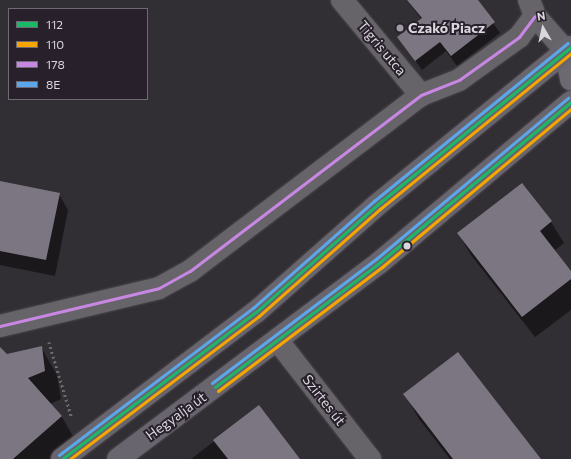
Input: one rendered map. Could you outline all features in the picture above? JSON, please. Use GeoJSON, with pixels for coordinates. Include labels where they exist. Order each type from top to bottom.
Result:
{"type":"FeatureCollection","features":[{"type":"Feature","properties":{"kind":"main road"},"geometry":{"type":"LineString","coordinates":[[62,459],[91,439],[256,312],[377,205],[569,49]]}},
{"type":"Feature","properties":{"kind":"main road","name":"Hegyalja út"},"geometry":{"type":"LineString","coordinates":[[118,459],[278,341],[379,263],[571,102]]}},
{"type":"Feature","properties":{"kind":"street","name":"Tigris utca"},"geometry":{"type":"LineString","coordinates":[[342,0],[421,95]]}},
{"type":"Feature","properties":{"kind":"street"},"geometry":{"type":"LineString","coordinates":[[0,326],[159,288],[190,270],[421,95],[459,80],[519,37],[532,8],[569,49],[571,80]]}},
{"type":"Feature","properties":{"kind":"street","name":"Szirtes út"},"geometry":{"type":"LineString","coordinates":[[278,341],[370,459]]}},
{"type":"Feature","properties":{"kind":"path"},"geometry":{"type":"LineString","coordinates":[[47,336],[72,417],[91,439]]}},
{"type":"Feature","properties":{"kind":"building"},"geometry":{"type":"Polygon","coordinates":[[[407,0],[478,0],[495,22],[451,56],[440,42],[415,61],[397,37],[422,18],[407,0]]]}},
{"type":"Feature","properties":{"kind":"building"},"geometry":{"type":"Polygon","coordinates":[[[0,181],[60,193],[46,260],[0,251],[0,181]]]}},
{"type":"Feature","properties":{"kind":"building"},"geometry":{"type":"Polygon","coordinates":[[[522,183],[552,221],[540,231],[571,271],[571,279],[522,317],[457,233],[522,183]]]}},
{"type":"Feature","properties":{"kind":"building"},"geometry":{"type":"Polygon","coordinates":[[[42,346],[45,371],[28,378],[62,416],[13,459],[0,459],[0,347],[7,354],[42,346]]]}},
{"type":"Feature","properties":{"kind":"building"},"geometry":{"type":"Polygon","coordinates":[[[458,352],[541,459],[453,459],[403,394],[458,352]]]}},
{"type":"Feature","properties":{"kind":"building"},"geometry":{"type":"Polygon","coordinates":[[[259,405],[300,459],[228,459],[213,440],[259,405]]]}},
{"type":"Feature","properties":{"kind":"transit line","name":"178"},"geometry":{"type":"LineString","coordinates":[[0,326],[159,288],[190,271],[421,95],[459,80],[519,37],[535,16]]}},
{"type":"Feature","properties":{"kind":"transit line","name":"8E"},"geometry":{"type":"LineString","coordinates":[[59,455],[253,308],[374,201],[568,43]]}},
{"type":"Feature","properties":{"kind":"transit line","name":"112"},"geometry":{"type":"LineString","coordinates":[[62,459],[256,312],[377,205],[571,47]]}},
{"type":"Feature","properties":{"kind":"transit line","name":"110"},"geometry":{"type":"LineString","coordinates":[[70,459],[259,316],[380,209],[571,53]]}},
{"type":"Feature","properties":{"kind":"transit line","name":"8E"},"geometry":{"type":"LineString","coordinates":[[212,383],[376,259],[568,98]]}},
{"type":"Feature","properties":{"kind":"transit line","name":"112"},"geometry":{"type":"LineString","coordinates":[[215,387],[379,263],[571,102]]}},
{"type":"Feature","properties":{"kind":"transit line","name":"110"},"geometry":{"type":"LineString","coordinates":[[218,391],[382,267],[571,109]]}},
{"type":"Feature","properties":{"kind":"place","name":"Czakó Piacz"},"geometry":{"type":"Point","coordinates":[400,28]}}]}
